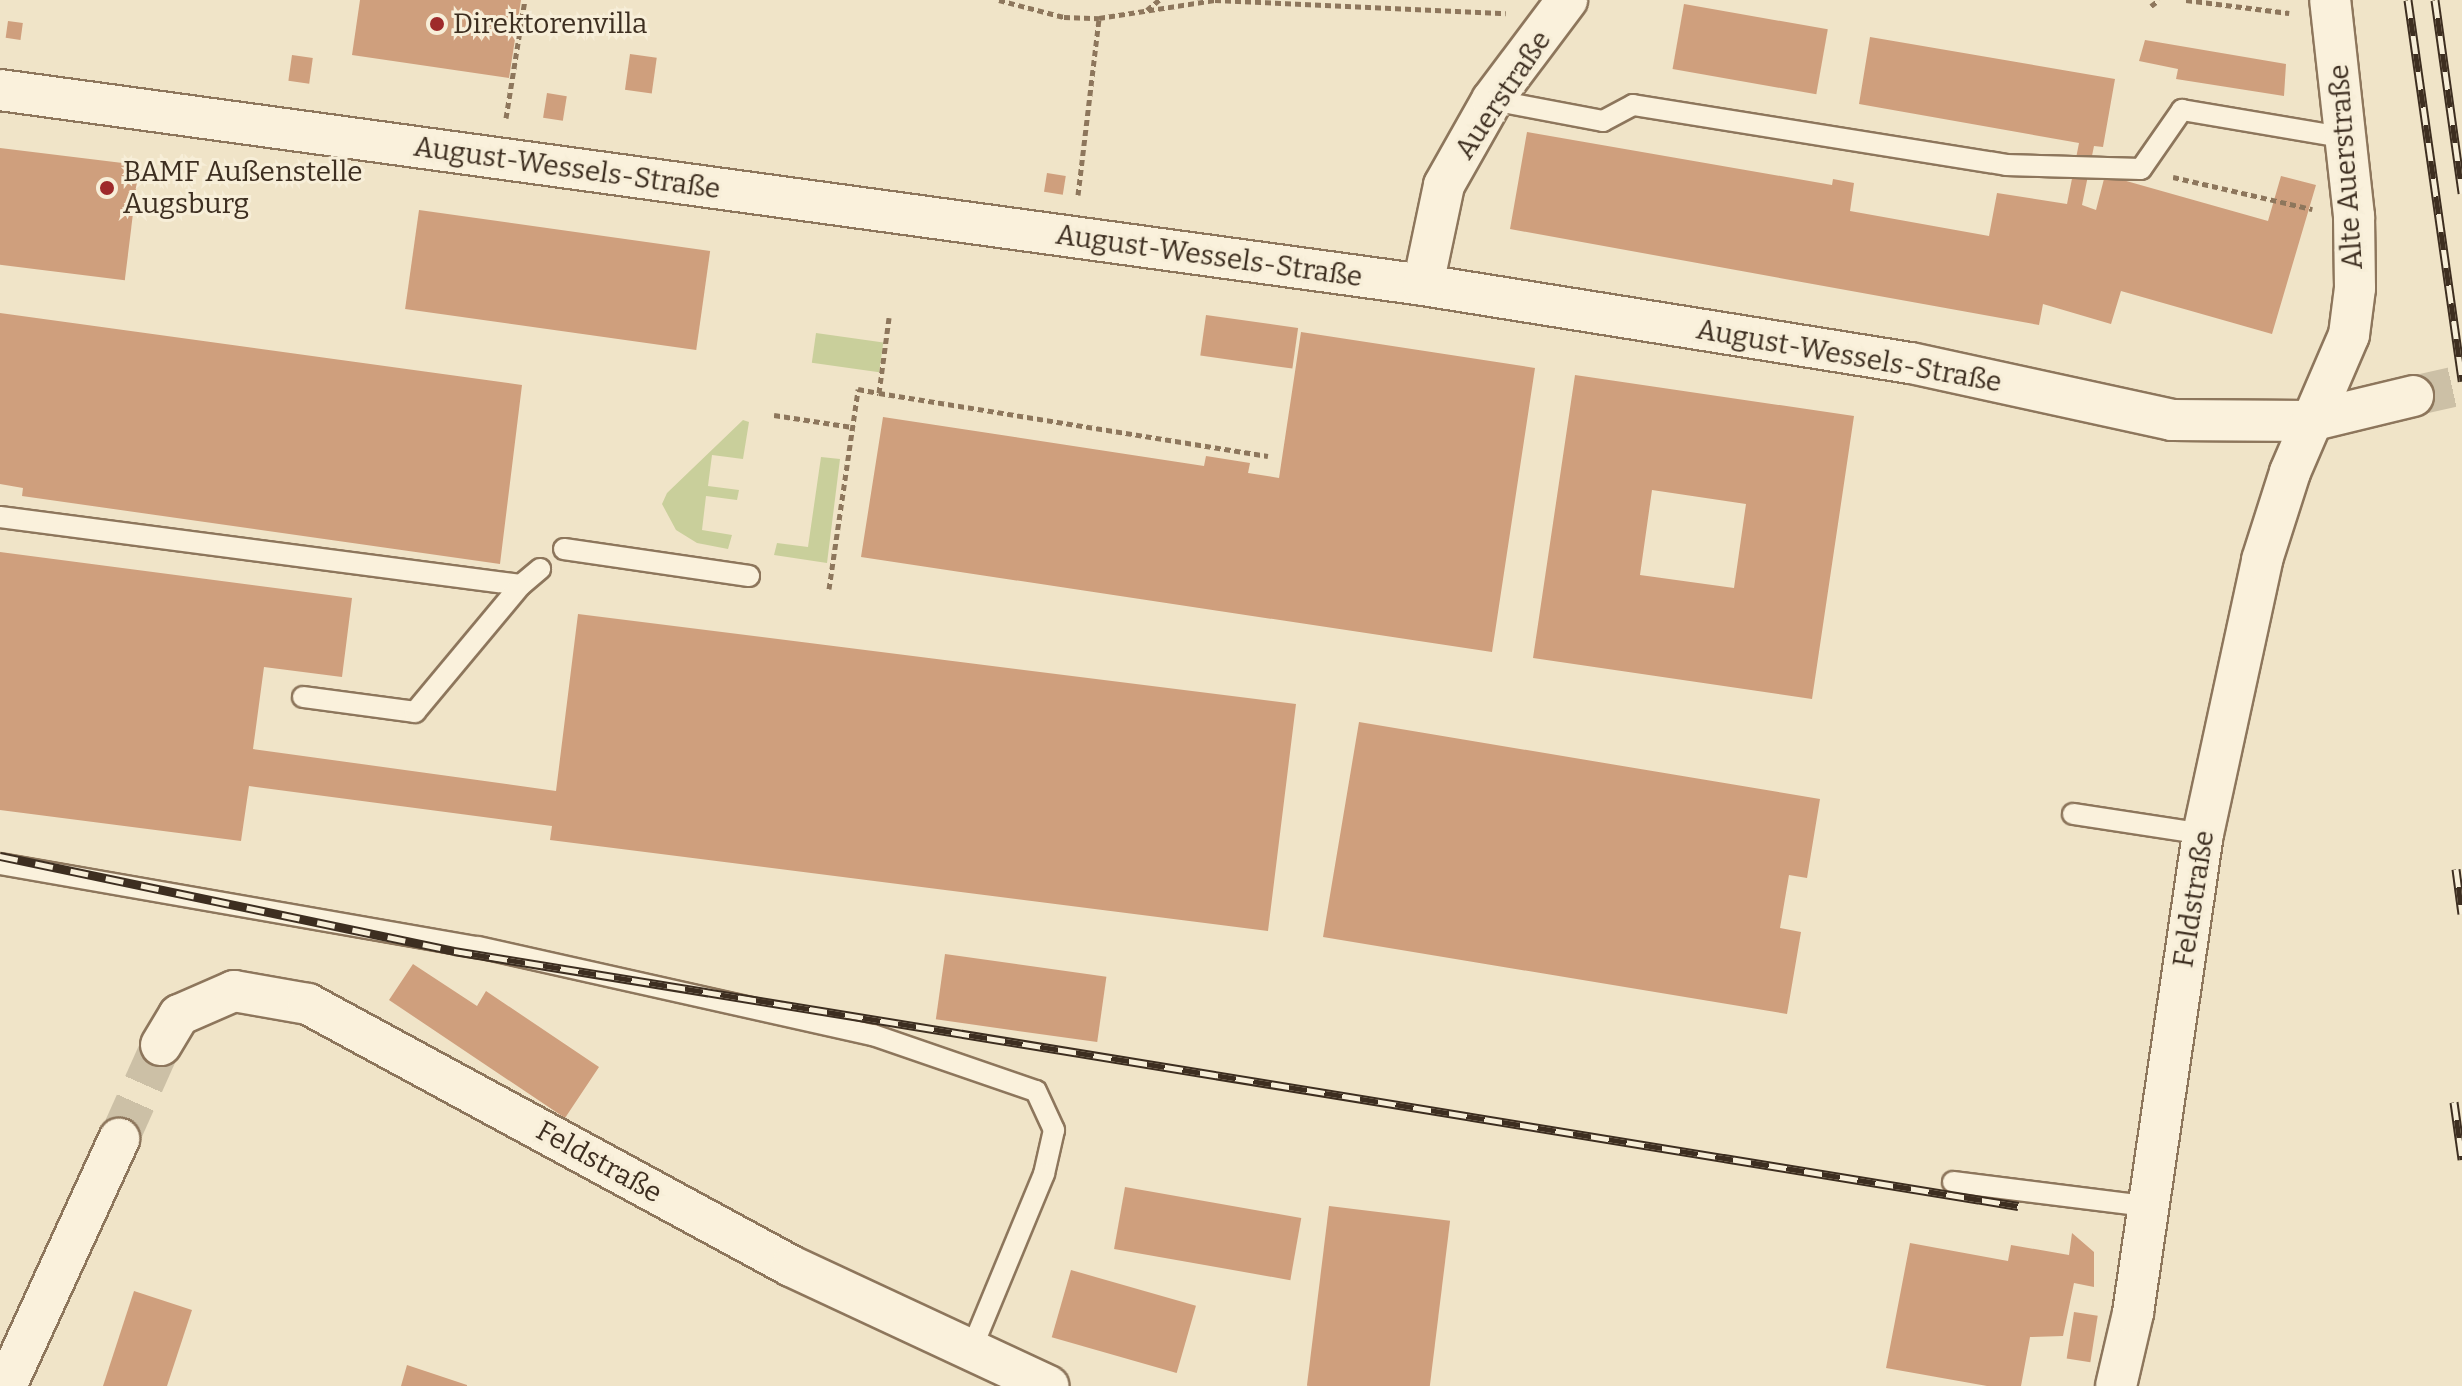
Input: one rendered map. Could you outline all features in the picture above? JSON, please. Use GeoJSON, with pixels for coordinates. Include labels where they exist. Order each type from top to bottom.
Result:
{"type":"FeatureCollection","features":[{"type":"Feature","properties":{"kind":"street","name":"Alte Auerstraße"},"geometry":{"type":"LineString","coordinates":[[2310,421],[2337,372],[2355,288],[2347,138],[2331,9]]}},
{"type":"Feature","properties":{"kind":"street","name":"Auerstraße"},"geometry":{"type":"LineString","coordinates":[[1423,285],[1444,185],[1492,100],[1557,14]]}},
{"type":"Feature","properties":{"kind":"street","name":"August-Wessels-Straße"},"geometry":{"type":"LineString","coordinates":[[0,90],[1423,285],[1911,363],[2172,420],[2310,421],[2413,396]]}},
{"type":"Feature","properties":{"kind":"street","name":"Feldstraße"},"geometry":{"type":"LineString","coordinates":[[2116,1386],[2147,1206],[2203,834],[2262,560],[2310,421]]}},
{"type":"Feature","properties":{"kind":"street","name":"Feldstraße"},"geometry":{"type":"LineString","coordinates":[[161,1045],[179,1015],[234,991],[308,1004],[791,1266],[1048,1386]]}},
{"type":"Feature","properties":{"kind":"street"},"geometry":{"type":"LineString","coordinates":[[6,1386],[119,1139]]}},
{"type":"Feature","properties":{"kind":"lane"},"geometry":{"type":"LineString","coordinates":[[1492,100],[1603,121],[1633,105],[2006,165],[2141,169],[2182,110],[2347,138]]}},
{"type":"Feature","properties":{"kind":"lane"},"geometry":{"type":"LineString","coordinates":[[0,517],[521,585]]}},
{"type":"Feature","properties":{"kind":"lane"},"geometry":{"type":"LineString","coordinates":[[564,549],[749,576]]}},
{"type":"Feature","properties":{"kind":"lane"},"geometry":{"type":"LineString","coordinates":[[303,697],[415,712],[521,585],[540,569]]}},
{"type":"Feature","properties":{"kind":"lane"},"geometry":{"type":"LineString","coordinates":[[2073,814],[2203,834]]}},
{"type":"Feature","properties":{"kind":"lane"},"geometry":{"type":"LineString","coordinates":[[0,864],[478,947],[873,1035],[1036,1091],[1054,1130],[1044,1174],[971,1350]]}},
{"type":"Feature","properties":{"kind":"lane"},"geometry":{"type":"LineString","coordinates":[[1953,1182],[2147,1206]]}},
{"type":"Feature","properties":{"kind":"path"},"geometry":{"type":"LineString","coordinates":[[507,113],[525,0]]}},
{"type":"Feature","properties":{"kind":"path"},"geometry":{"type":"LineString","coordinates":[[999,0],[1064,17],[1099,18],[1215,0],[1557,14]]}},
{"type":"Feature","properties":{"kind":"path"},"geometry":{"type":"LineString","coordinates":[[1145,12],[1159,0]]}},
{"type":"Feature","properties":{"kind":"path"},"geometry":{"type":"LineString","coordinates":[[2151,6],[2159,0]]}},
{"type":"Feature","properties":{"kind":"path"},"geometry":{"type":"LineString","coordinates":[[2186,0],[2331,9]]}},
{"type":"Feature","properties":{"kind":"path"},"geometry":{"type":"LineString","coordinates":[[1074,238],[1099,18]]}},
{"type":"Feature","properties":{"kind":"path"},"geometry":{"type":"LineString","coordinates":[[2141,169],[2309,208]]}},
{"type":"Feature","properties":{"kind":"path"},"geometry":{"type":"LineString","coordinates":[[879,393],[889,318]]}},
{"type":"Feature","properties":{"kind":"path"},"geometry":{"type":"LineString","coordinates":[[829,589],[858,389],[1268,456]]}},
{"type":"Feature","properties":{"kind":"path"},"geometry":{"type":"LineString","coordinates":[[774,415],[852,427]]}},
{"type":"Feature","properties":{"kind":"green space"},"geometry":{"type":"Polygon","coordinates":[[[816,333],[883,342],[879,372],[812,363],[816,333]]]}},
{"type":"Feature","properties":{"kind":"green space"},"geometry":{"type":"Polygon","coordinates":[[[743,420],[749,422],[743,459],[712,455],[708,486],[739,490],[737,500],[706,496],[702,530],[732,535],[728,549],[697,543],[676,530],[662,504],[667,493],[743,420]]]}},
{"type":"Feature","properties":{"kind":"green space"},"geometry":{"type":"Polygon","coordinates":[[[821,457],[840,459],[827,563],[774,555],[777,543],[808,547],[821,457]]]}},
{"type":"Feature","properties":{"kind":"building","name":"Direktorenvilla"},"geometry":{"type":"Polygon","coordinates":[[[360,0],[521,0],[509,78],[352,55],[360,0]]]}},
{"type":"Feature","properties":{"kind":"building"},"geometry":{"type":"Polygon","coordinates":[[[1684,4],[1828,29],[1816,94],[1673,69],[1684,4]]]}},
{"type":"Feature","properties":{"kind":"building"},"geometry":{"type":"Polygon","coordinates":[[[8,21],[23,23],[20,40],[6,38],[8,21]]]}},
{"type":"Feature","properties":{"kind":"building"},"geometry":{"type":"Polygon","coordinates":[[[1870,37],[2115,79],[2103,147],[2094,146],[2082,205],[2096,210],[2105,175],[2268,221],[2281,176],[2316,185],[2272,334],[2121,291],[2111,324],[2043,304],[2039,325],[1510,229],[1527,132],[1832,185],[1833,179],[1854,183],[1850,211],[1989,236],[1997,193],[2067,204],[2079,143],[1859,104],[1870,37]]]}},
{"type":"Feature","properties":{"kind":"building"},"geometry":{"type":"Polygon","coordinates":[[[2145,40],[2286,64],[2284,96],[2176,79],[2178,69],[2139,61],[2145,40]]]}},
{"type":"Feature","properties":{"kind":"building"},"geometry":{"type":"Polygon","coordinates":[[[630,54],[657,58],[652,93],[625,90],[630,54]]]}},
{"type":"Feature","properties":{"kind":"building"},"geometry":{"type":"Polygon","coordinates":[[[292,55],[313,58],[309,84],[288,81],[292,55]]]}},
{"type":"Feature","properties":{"kind":"building"},"geometry":{"type":"Polygon","coordinates":[[[547,93],[567,96],[563,121],[543,118],[547,93]]]}},
{"type":"Feature","properties":{"kind":"building"},"geometry":{"type":"Polygon","coordinates":[[[0,148],[139,165],[125,280],[0,265],[0,148]]]}},
{"type":"Feature","properties":{"kind":"building"},"geometry":{"type":"Polygon","coordinates":[[[1047,173],[1066,176],[1063,195],[1044,192],[1047,173]]]}},
{"type":"Feature","properties":{"kind":"building"},"geometry":{"type":"Polygon","coordinates":[[[419,210],[710,251],[696,350],[405,309],[419,210]]]}},
{"type":"Feature","properties":{"kind":"building"},"geometry":{"type":"Polygon","coordinates":[[[0,313],[522,385],[500,564],[22,496],[23,488],[0,484],[0,313]]]}},
{"type":"Feature","properties":{"kind":"building"},"geometry":{"type":"Polygon","coordinates":[[[1206,315],[1298,328],[1292,369],[1200,356],[1206,315]]]}},
{"type":"Feature","properties":{"kind":"building"},"geometry":{"type":"Polygon","coordinates":[[[1301,332],[1535,368],[1492,652],[861,557],[883,417],[1204,466],[1206,456],[1250,463],[1248,473],[1279,478],[1301,332]]]}},
{"type":"Feature","properties":{"kind":"building"},"geometry":{"type":"Polygon","coordinates":[[[1575,375],[1854,416],[1812,699],[1533,658],[1575,375]],[[1652,490],[1640,575],[1734,588],[1746,504],[1652,490]]]}},
{"type":"Feature","properties":{"kind":"building"},"geometry":{"type":"Polygon","coordinates":[[[0,552],[352,598],[342,677],[264,667],[253,749],[556,791],[578,614],[1296,704],[1268,931],[550,840],[552,826],[249,786],[241,841],[0,810],[0,552]]]}},
{"type":"Feature","properties":{"kind":"building"},"geometry":{"type":"Polygon","coordinates":[[[1359,722],[1820,799],[1807,878],[1789,875],[1780,928],[1801,932],[1787,1014],[1323,937],[1359,722]]]}},
{"type":"Feature","properties":{"kind":"building"},"geometry":{"type":"Polygon","coordinates":[[[945,954],[1106,977],[1097,1042],[936,1019],[945,954]]]}},
{"type":"Feature","properties":{"kind":"building"},"geometry":{"type":"Polygon","coordinates":[[[413,964],[477,1006],[486,991],[599,1067],[565,1118],[389,1000],[413,964]]]}},
{"type":"Feature","properties":{"kind":"building"},"geometry":{"type":"Polygon","coordinates":[[[1125,1187],[1301,1218],[1290,1280],[1114,1249],[1125,1187]]]}},
{"type":"Feature","properties":{"kind":"building"},"geometry":{"type":"Polygon","coordinates":[[[1329,1206],[1450,1221],[1430,1386],[1307,1386],[1329,1206]]]}},
{"type":"Feature","properties":{"kind":"building"},"geometry":{"type":"Polygon","coordinates":[[[2072,1233],[2094,1252],[2094,1287],[2074,1283],[2063,1336],[2030,1337],[2021,1386],[1987,1386],[1886,1368],[1910,1243],[2008,1261],[2011,1245],[2069,1255],[2072,1233]]]}},
{"type":"Feature","properties":{"kind":"building"},"geometry":{"type":"Polygon","coordinates":[[[1071,1270],[1196,1306],[1177,1373],[1052,1337],[1071,1270]]]}},
{"type":"Feature","properties":{"kind":"building"},"geometry":{"type":"Polygon","coordinates":[[[134,1291],[192,1310],[167,1386],[103,1386],[134,1291]]]}},
{"type":"Feature","properties":{"kind":"building"},"geometry":{"type":"Polygon","coordinates":[[[2074,1312],[2098,1316],[2090,1362],[2067,1358],[2074,1312]]]}},
{"type":"Feature","properties":{"kind":"building"},"geometry":{"type":"Polygon","coordinates":[[[407,1365],[467,1385],[467,1386],[401,1386],[407,1365]]]}},
{"type":"Feature","properties":{"kind":"tunnel"},"geometry":{"type":"LineString","coordinates":[[2413,396],[2462,385]]}},
{"type":"Feature","properties":{"kind":"tunnel"},"geometry":{"type":"LineString","coordinates":[[119,1139],[161,1045]]}},
{"type":"Feature","properties":{"kind":"railway"},"geometry":{"type":"LineString","coordinates":[[2408,0],[2462,381]]}},
{"type":"Feature","properties":{"kind":"railway"},"geometry":{"type":"LineString","coordinates":[[2435,0],[2462,193]]}},
{"type":"Feature","properties":{"kind":"railway"},"geometry":{"type":"LineString","coordinates":[[0,856],[454,951],[2018,1206]]}},
{"type":"Feature","properties":{"kind":"railway"},"geometry":{"type":"LineString","coordinates":[[2456,869],[2462,914]]}},
{"type":"Feature","properties":{"kind":"railway"},"geometry":{"type":"LineString","coordinates":[[2454,1102],[2462,1159]]}},
{"type":"Feature","properties":{"kind":"place","name":"Direktorenvilla"},"geometry":{"type":"Point","coordinates":[437,24]}},
{"type":"Feature","properties":{"kind":"place","name":"BAMF Außenstelle Augsburg"},"geometry":{"type":"Point","coordinates":[107,188]}}]}
